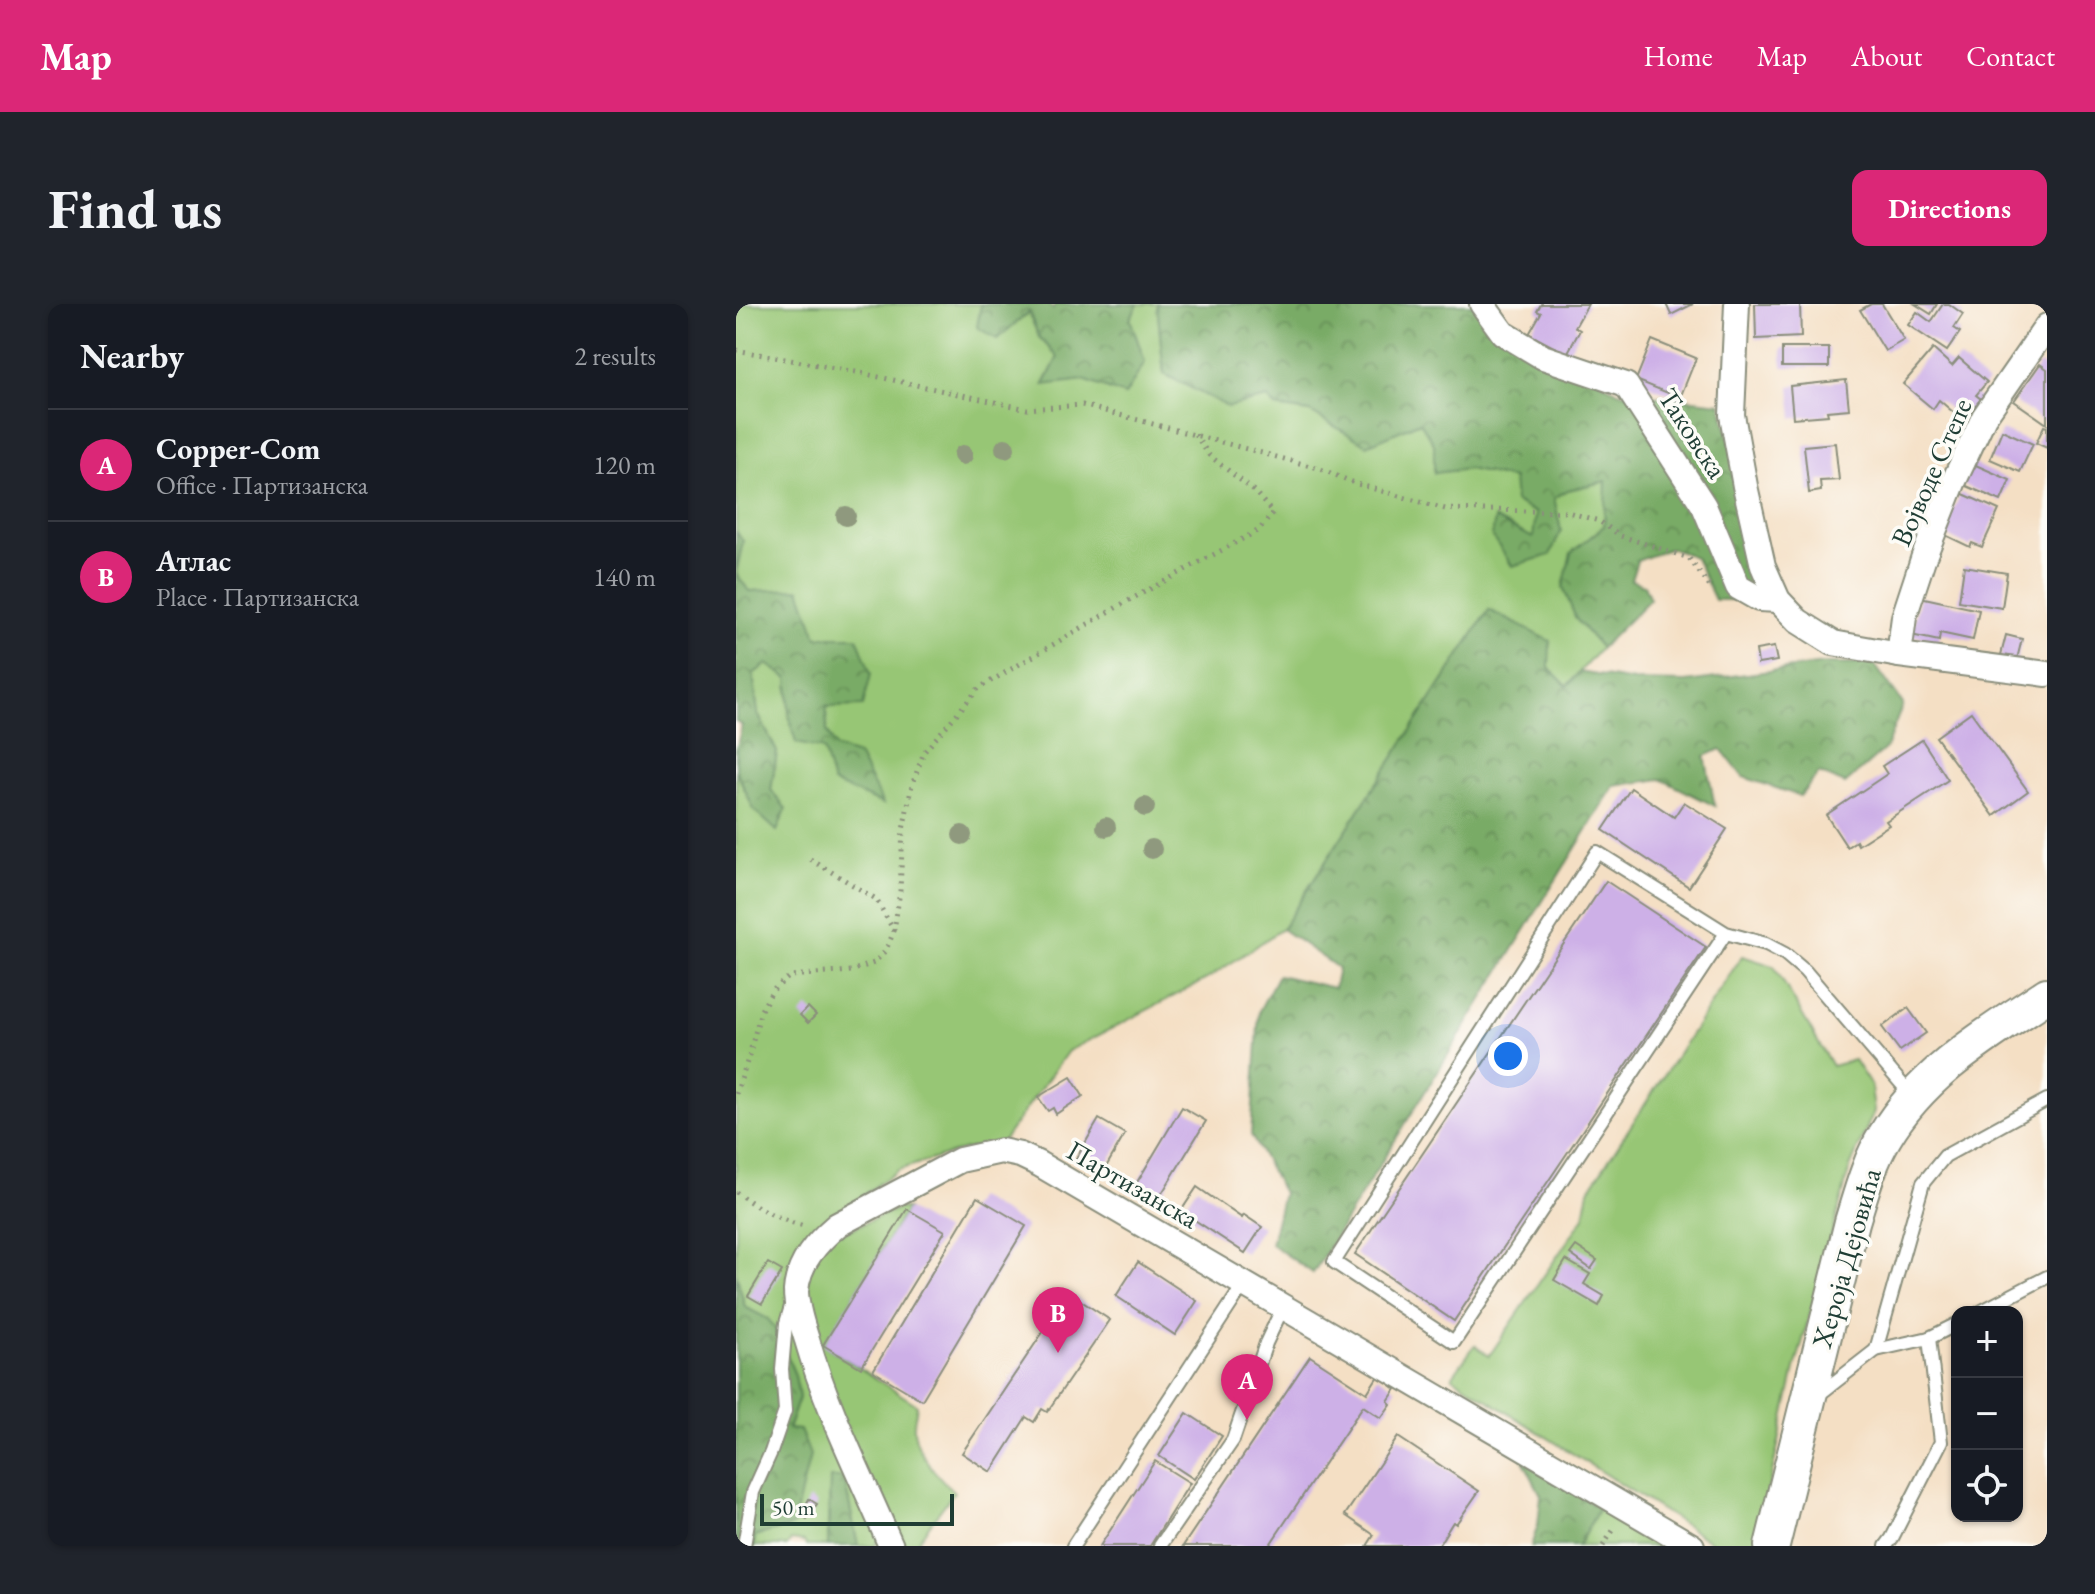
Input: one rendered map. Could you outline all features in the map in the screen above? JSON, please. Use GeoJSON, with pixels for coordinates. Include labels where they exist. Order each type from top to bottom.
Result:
{"type":"FeatureCollection","features":[{"type":"Feature","properties":{"kind":"street","name":"Таковска"},"geometry":{"type":"LineString","coordinates":[[1482,304],[1503,333],[1543,357],[1626,385],[1704,506],[1738,587],[1759,599],[1778,600]]}},
{"type":"Feature","properties":{"kind":"street"},"geometry":{"type":"LineString","coordinates":[[1737,304],[1732,415],[1763,566],[1778,600],[1798,621],[1833,643],[1899,655],[2047,674]]}},
{"type":"Feature","properties":{"kind":"street","name":"Војводе Степе"},"geometry":{"type":"LineString","coordinates":[[1899,655],[1904,617],[1953,483],[1984,417],[2047,326]]}},
{"type":"Feature","properties":{"kind":"street","name":"Хероја Дејовића"},"geometry":{"type":"LineString","coordinates":[[1772,1546],[1852,1222],[1867,1174],[1884,1138],[1913,1098],[1952,1060],[2047,995]]}},
{"type":"Feature","properties":{"kind":"street","name":"Партизанска"},"geometry":{"type":"LineString","coordinates":[[796,1288],[809,1252],[837,1225],[960,1160],[1001,1151],[1020,1155],[1692,1546]]}},
{"type":"Feature","properties":{"kind":"street"},"geometry":{"type":"LineString","coordinates":[[796,1288],[797,1304],[815,1370],[891,1546]]}},
{"type":"Feature","properties":{"kind":"lane"},"geometry":{"type":"LineString","coordinates":[[1726,933],[1454,1342],[1334,1262],[1597,852],[1726,933],[1766,944],[1785,954],[1805,971],[1913,1098]]}},
{"type":"Feature","properties":{"kind":"lane"},"geometry":{"type":"LineString","coordinates":[[1876,1350],[1923,1183],[1945,1156],[2047,1100]]}},
{"type":"Feature","properties":{"kind":"lane"},"geometry":{"type":"LineString","coordinates":[[1991,1306],[2047,1277]]}},
{"type":"Feature","properties":{"kind":"lane"},"geometry":{"type":"LineString","coordinates":[[1073,1546],[1244,1284]]}},
{"type":"Feature","properties":{"kind":"lane"},"geometry":{"type":"LineString","coordinates":[[744,1546],[753,1492],[785,1411],[782,1369],[786,1323],[796,1288]]}},
{"type":"Feature","properties":{"kind":"lane"},"geometry":{"type":"LineString","coordinates":[[1160,1546],[1233,1440],[1266,1343],[1283,1307]]}},
{"type":"Feature","properties":{"kind":"lane"},"geometry":{"type":"LineString","coordinates":[[1805,1405],[1876,1350],[1929,1338],[1951,1327]]}},
{"type":"Feature","properties":{"kind":"lane"},"geometry":{"type":"LineString","coordinates":[[1886,1546],[1941,1442],[1929,1338]]}},
{"type":"Feature","properties":{"kind":"path"},"geometry":{"type":"LineString","coordinates":[[736,350],[1027,409],[1082,405],[1318,468],[1357,484],[1445,509],[1568,512],[1599,521],[1621,536],[1689,558],[1716,595]]}},
{"type":"Feature","properties":{"kind":"path"},"geometry":{"type":"LineString","coordinates":[[736,1094],[761,1010],[773,990],[790,976],[851,971],[874,963],[886,950],[894,931],[900,891],[903,830],[912,785],[924,752],[979,688],[1124,603],[1259,530],[1273,513],[1254,491],[1209,455],[1195,434]]}},
{"type":"Feature","properties":{"kind":"path"},"geometry":{"type":"LineString","coordinates":[[810,859],[876,899],[894,931]]}},
{"type":"Feature","properties":{"kind":"path"},"geometry":{"type":"LineString","coordinates":[[736,1192],[791,1223],[813,1228],[837,1225]]}},
{"type":"Feature","properties":{"kind":"green space"},"geometry":{"type":"Polygon","coordinates":[[[736,304],[981,304],[978,327],[1028,312],[1039,337],[1058,357],[1044,384],[1084,380],[1125,395],[1145,362],[1130,319],[1138,304],[1157,304],[1164,374],[1268,398],[1276,407],[1310,412],[1367,445],[1420,422],[1434,444],[1434,473],[1469,469],[1513,479],[1536,512],[1534,539],[1496,519],[1512,565],[1561,531],[1554,498],[1568,490],[1607,481],[1604,526],[1571,553],[1576,619],[1601,648],[1567,686],[1489,610],[1282,929],[1207,979],[1068,1051],[1002,1142],[962,1150],[898,1170],[835,1216],[842,1233],[899,1208],[907,1209],[824,1345],[917,1405],[916,1440],[924,1457],[954,1492],[918,1540],[926,1546],[891,1546],[881,1536],[875,1546],[858,1546],[844,1478],[831,1478],[828,1546],[807,1546],[804,1542],[791,1540],[787,1546],[754,1546],[799,1398],[795,1375],[775,1328],[767,1319],[745,1307],[736,1273],[736,770],[754,810],[777,830],[786,809],[771,790],[777,752],[758,714],[753,674],[767,664],[788,678],[789,716],[836,749],[827,732],[817,638],[749,591],[736,573],[743,541],[736,531],[736,304]]]}},
{"type":"Feature","properties":{"kind":"green space"},"geometry":{"type":"Polygon","coordinates":[[[981,304],[1048,304],[1053,309],[1055,304],[1138,304],[1130,319],[1145,362],[1125,395],[1084,380],[1044,385],[1058,357],[1039,337],[1029,312],[997,339],[977,327],[981,304]]]}},
{"type":"Feature","properties":{"kind":"green space"},"geometry":{"type":"Polygon","coordinates":[[[1157,304],[1474,304],[1618,392],[1721,403],[1762,582],[1737,600],[1715,600],[1695,557],[1671,548],[1637,561],[1631,580],[1644,585],[1650,599],[1601,648],[1576,619],[1563,587],[1571,553],[1604,526],[1606,481],[1568,490],[1554,498],[1561,531],[1550,555],[1512,566],[1492,536],[1495,519],[1533,538],[1536,513],[1515,502],[1513,479],[1469,469],[1434,473],[1434,444],[1420,422],[1367,445],[1310,412],[1276,407],[1268,398],[1228,407],[1164,374],[1157,304]]]}},
{"type":"Feature","properties":{"kind":"green space"},"geometry":{"type":"Polygon","coordinates":[[[736,531],[743,541],[736,573],[736,531]]]}},
{"type":"Feature","properties":{"kind":"green space"},"geometry":{"type":"Polygon","coordinates":[[[736,573],[749,591],[800,589],[817,637],[857,637],[871,674],[863,706],[826,707],[827,732],[836,748],[858,755],[883,804],[833,783],[823,749],[796,743],[789,716],[788,678],[767,664],[753,674],[758,714],[777,752],[771,790],[786,809],[777,831],[754,810],[736,770],[736,750],[742,725],[736,721],[736,573]]]}},
{"type":"Feature","properties":{"kind":"green space"},"geometry":{"type":"Polygon","coordinates":[[[1489,610],[1550,641],[1549,668],[1567,686],[1580,672],[1634,681],[1686,682],[1824,664],[1874,664],[1903,704],[1886,748],[1845,784],[1819,773],[1800,796],[1743,777],[1721,749],[1705,756],[1715,806],[1661,779],[1614,786],[1313,1273],[1271,1244],[1283,1193],[1251,1135],[1259,1011],[1278,975],[1334,988],[1338,968],[1282,929],[1489,610]]]}},
{"type":"Feature","properties":{"kind":"green space"},"geometry":{"type":"Polygon","coordinates":[[[1742,956],[1774,966],[1832,1066],[1854,1060],[1871,1086],[1874,1111],[1850,1167],[1795,1369],[1757,1540],[1751,1546],[1718,1546],[1452,1377],[1475,1345],[1489,1356],[1584,1217],[1589,1190],[1742,956]]]}},
{"type":"Feature","properties":{"kind":"green space"},"geometry":{"type":"Polygon","coordinates":[[[736,1273],[745,1307],[768,1319],[775,1328],[795,1375],[799,1398],[788,1429],[800,1430],[810,1455],[793,1526],[755,1536],[754,1546],[736,1546],[736,1273]]]}},
{"type":"Feature","properties":{"kind":"green space"},"geometry":{"type":"Polygon","coordinates":[[[1523,1460],[1599,1508],[1578,1546],[1531,1546],[1538,1525],[1541,1495],[1523,1460]]]}},
{"type":"Feature","properties":{"kind":"green space"},"geometry":{"type":"Polygon","coordinates":[[[830,1478],[844,1478],[858,1546],[828,1546],[830,1478]]]}},
{"type":"Feature","properties":{"kind":"green space"},"geometry":{"type":"Polygon","coordinates":[[[1599,1508],[1662,1546],[1578,1546],[1599,1508]]]}},
{"type":"Feature","properties":{"kind":"building"},"geometry":{"type":"Polygon","coordinates":[[[1541,304],[1588,304],[1575,327],[1580,330],[1567,354],[1529,334],[1541,313],[1537,311],[1541,304]]]}},
{"type":"Feature","properties":{"kind":"building"},"geometry":{"type":"Polygon","coordinates":[[[1666,304],[1693,304],[1671,315],[1666,304]]]}},
{"type":"Feature","properties":{"kind":"building"},"geometry":{"type":"Polygon","coordinates":[[[1755,304],[1800,304],[1801,337],[1756,339],[1755,304]]]}},
{"type":"Feature","properties":{"kind":"building"},"geometry":{"type":"Polygon","coordinates":[[[1871,304],[1882,304],[1904,340],[1885,351],[1860,310],[1871,304]]]}},
{"type":"Feature","properties":{"kind":"building"},"geometry":{"type":"Polygon","coordinates":[[[1915,304],[1937,304],[1931,314],[1915,304]]]}},
{"type":"Feature","properties":{"kind":"building"},"geometry":{"type":"Polygon","coordinates":[[[1943,304],[1949,304],[1963,314],[1954,328],[1960,332],[1947,351],[1908,325],[1917,312],[1931,322],[1943,304]]]}},
{"type":"Feature","properties":{"kind":"building"},"geometry":{"type":"Polygon","coordinates":[[[1652,340],[1696,358],[1680,398],[1636,380],[1652,340]]]}},
{"type":"Feature","properties":{"kind":"building"},"geometry":{"type":"Polygon","coordinates":[[[1782,348],[1829,348],[1829,367],[1782,367],[1782,348]]]}},
{"type":"Feature","properties":{"kind":"building"},"geometry":{"type":"Polygon","coordinates":[[[1933,349],[1952,366],[1959,358],[1987,382],[1976,395],[1981,399],[1966,416],[1964,413],[1960,418],[1939,400],[1933,409],[1903,384],[1933,349]]]}},
{"type":"Feature","properties":{"kind":"building"},"geometry":{"type":"Polygon","coordinates":[[[2040,364],[2047,369],[2047,424],[2014,401],[2040,364]]]}},
{"type":"Feature","properties":{"kind":"building"},"geometry":{"type":"Polygon","coordinates":[[[1846,380],[1849,409],[1827,411],[1828,415],[1793,418],[1790,386],[1846,380]]]}},
{"type":"Feature","properties":{"kind":"building"},"geometry":{"type":"Polygon","coordinates":[[[2044,426],[2047,427],[2047,448],[2036,443],[2044,426]]]}},
{"type":"Feature","properties":{"kind":"building"},"geometry":{"type":"Polygon","coordinates":[[[2002,430],[2033,444],[2020,472],[1990,459],[2002,430]]]}},
{"type":"Feature","properties":{"kind":"building"},"geometry":{"type":"Polygon","coordinates":[[[1835,443],[1839,480],[1820,481],[1821,491],[1809,493],[1804,446],[1835,443]]]}},
{"type":"Feature","properties":{"kind":"building"},"geometry":{"type":"Polygon","coordinates":[[[1971,463],[2010,480],[2001,501],[1962,484],[1971,463]]]}},
{"type":"Feature","properties":{"kind":"building"},"geometry":{"type":"Polygon","coordinates":[[[1961,493],[1999,510],[1982,547],[1972,543],[1970,547],[1943,534],[1961,493]]]}},
{"type":"Feature","properties":{"kind":"building"},"geometry":{"type":"Polygon","coordinates":[[[1964,566],[2007,573],[2002,608],[1959,601],[1964,566]]]}},
{"type":"Feature","properties":{"kind":"building"},"geometry":{"type":"Polygon","coordinates":[[[1920,597],[1979,610],[1973,640],[1940,633],[1939,641],[1911,635],[1920,597]]]}},
{"type":"Feature","properties":{"kind":"building"},"geometry":{"type":"Polygon","coordinates":[[[2006,635],[2022,639],[2016,663],[2000,659],[2006,635]]]}},
{"type":"Feature","properties":{"kind":"building"},"geometry":{"type":"Polygon","coordinates":[[[1774,647],[1777,661],[1758,664],[1756,650],[1774,647]]]}},
{"type":"Feature","properties":{"kind":"building"},"geometry":{"type":"Polygon","coordinates":[[[1971,712],[2028,791],[1994,816],[1936,737],[1971,712]]]}},
{"type":"Feature","properties":{"kind":"building"},"geometry":{"type":"Polygon","coordinates":[[[1922,740],[1948,780],[1886,821],[1889,825],[1858,845],[1856,841],[1847,847],[1826,815],[1887,774],[1882,766],[1922,740]]]}},
{"type":"Feature","properties":{"kind":"building"},"geometry":{"type":"Polygon","coordinates":[[[1631,788],[1674,817],[1684,802],[1727,829],[1689,887],[1603,830],[1631,788]]]}},
{"type":"Feature","properties":{"kind":"building"},"geometry":{"type":"Polygon","coordinates":[[[1606,881],[1706,947],[1454,1321],[1355,1254],[1606,881]]]}},
{"type":"Feature","properties":{"kind":"building"},"geometry":{"type":"Polygon","coordinates":[[[808,1007],[816,1015],[808,1023],[800,1015],[808,1007]]]}},
{"type":"Feature","properties":{"kind":"building"},"geometry":{"type":"Polygon","coordinates":[[[1908,1008],[1926,1033],[1900,1051],[1882,1027],[1908,1008]]]}},
{"type":"Feature","properties":{"kind":"building"},"geometry":{"type":"Polygon","coordinates":[[[1071,1077],[1083,1096],[1056,1114],[1053,1108],[1048,1111],[1038,1097],[1071,1077]]]}},
{"type":"Feature","properties":{"kind":"building"},"geometry":{"type":"Polygon","coordinates":[[[1182,1107],[1206,1121],[1156,1203],[1133,1189],[1182,1107]]]}},
{"type":"Feature","properties":{"kind":"building"},"geometry":{"type":"Polygon","coordinates":[[[1099,1119],[1125,1134],[1102,1174],[1076,1159],[1099,1119]]]}},
{"type":"Feature","properties":{"kind":"building"},"geometry":{"type":"Polygon","coordinates":[[[1197,1187],[1242,1218],[1244,1215],[1262,1227],[1245,1253],[1181,1211],[1197,1187]]]}},
{"type":"Feature","properties":{"kind":"building"},"geometry":{"type":"Polygon","coordinates":[[[977,1197],[1026,1226],[922,1400],[873,1371],[977,1197]]]}},
{"type":"Feature","properties":{"kind":"building"},"geometry":{"type":"Polygon","coordinates":[[[907,1209],[945,1231],[861,1368],[823,1345],[907,1209]]]}},
{"type":"Feature","properties":{"kind":"building"},"geometry":{"type":"Polygon","coordinates":[[[1576,1246],[1597,1260],[1591,1269],[1570,1254],[1576,1246]]]}},
{"type":"Feature","properties":{"kind":"building"},"geometry":{"type":"Polygon","coordinates":[[[1566,1260],[1590,1274],[1584,1284],[1604,1296],[1599,1306],[1554,1280],[1566,1260]]]}},
{"type":"Feature","properties":{"kind":"building"},"geometry":{"type":"Polygon","coordinates":[[[1138,1262],[1197,1301],[1175,1335],[1116,1296],[1138,1262]]]}},
{"type":"Feature","properties":{"kind":"building"},"geometry":{"type":"Polygon","coordinates":[[[768,1263],[782,1271],[762,1304],[748,1296],[768,1263]]]}},
{"type":"Feature","properties":{"kind":"building"},"geometry":{"type":"Polygon","coordinates":[[[1069,1293],[1110,1320],[1047,1412],[1042,1409],[1034,1422],[1026,1417],[991,1472],[962,1453],[1069,1293]]]}},
{"type":"Feature","properties":{"kind":"building"},"geometry":{"type":"Polygon","coordinates":[[[1310,1356],[1367,1393],[1378,1376],[1396,1389],[1388,1401],[1391,1404],[1381,1418],[1363,1406],[1269,1546],[1183,1546],[1310,1356]]]}},
{"type":"Feature","properties":{"kind":"building"},"geometry":{"type":"Polygon","coordinates":[[[1187,1413],[1222,1436],[1194,1479],[1159,1456],[1187,1413]]]}},
{"type":"Feature","properties":{"kind":"building"},"geometry":{"type":"Polygon","coordinates":[[[1398,1437],[1479,1491],[1438,1546],[1367,1546],[1374,1535],[1345,1515],[1398,1437]]]}},
{"type":"Feature","properties":{"kind":"building"},"geometry":{"type":"Polygon","coordinates":[[[1155,1461],[1190,1483],[1150,1546],[1100,1546],[1155,1461]]]}},
{"type":"Feature","properties":{"kind":"building"},"geometry":{"type":"Polygon","coordinates":[[[809,1499],[817,1504],[807,1519],[800,1515],[809,1499]]]}},
{"type":"Feature","properties":{"kind":"place","name":"Атлас"},"geometry":{"type":"Point","coordinates":[1058,1353]}},
{"type":"Feature","properties":{"kind":"place","name":"Copper-Com"},"geometry":{"type":"Point","coordinates":[1247,1420]}}]}
